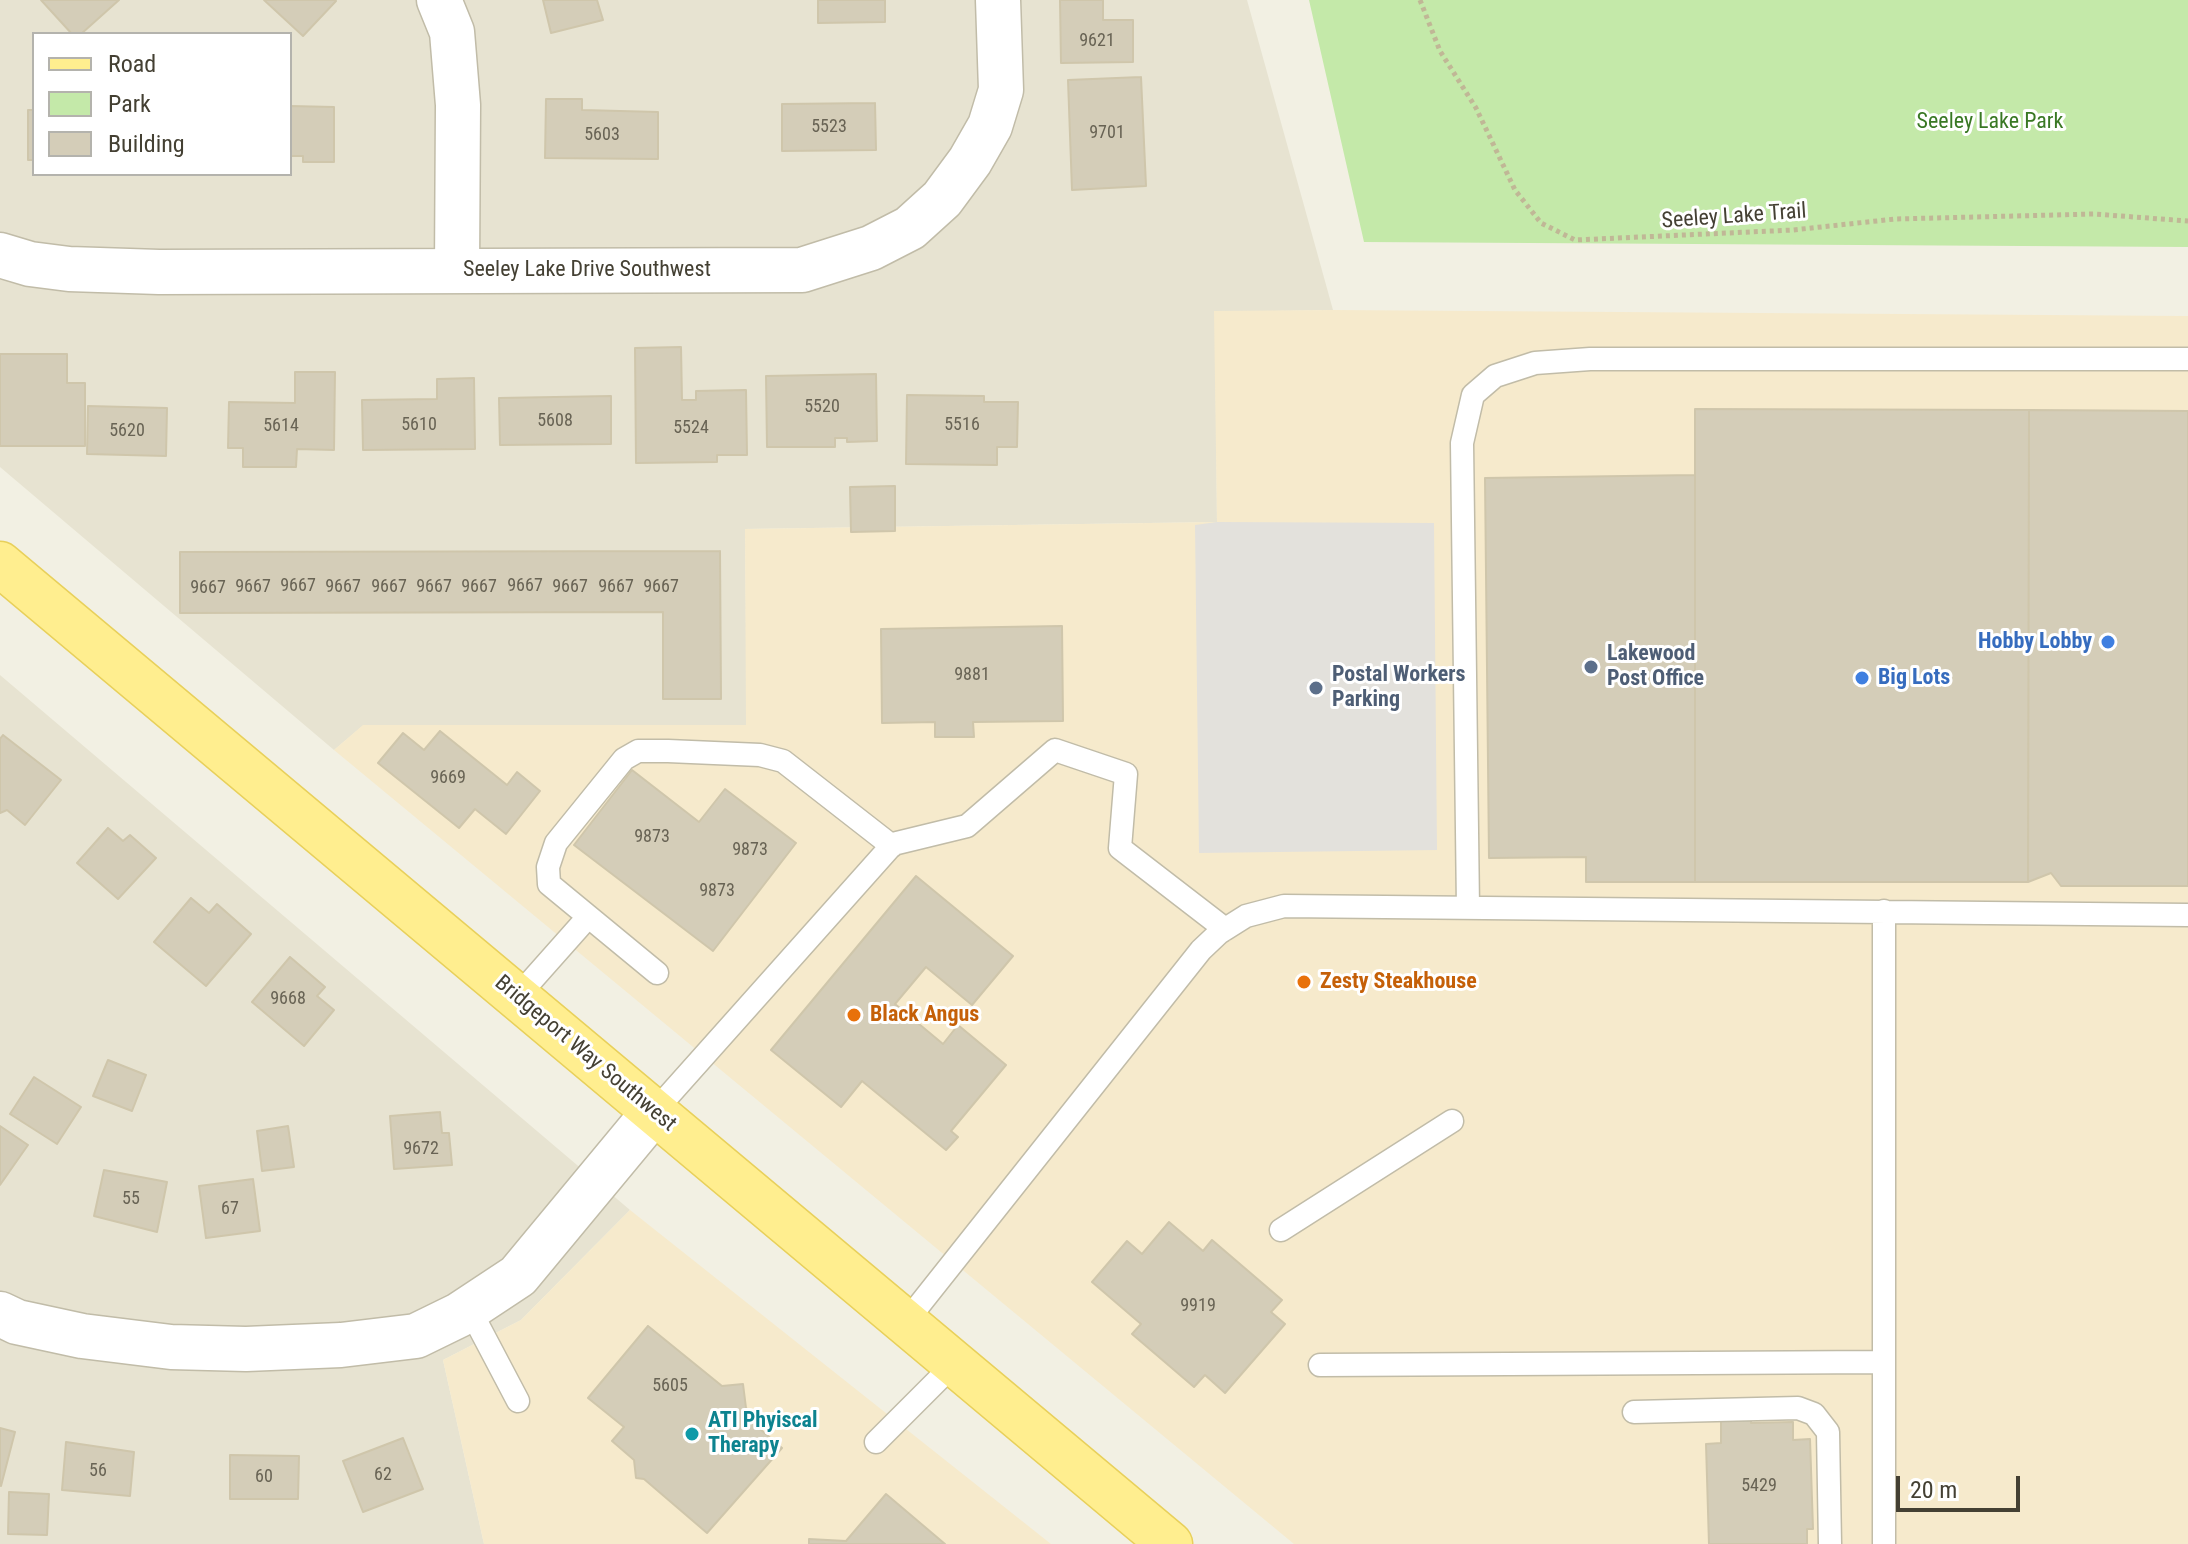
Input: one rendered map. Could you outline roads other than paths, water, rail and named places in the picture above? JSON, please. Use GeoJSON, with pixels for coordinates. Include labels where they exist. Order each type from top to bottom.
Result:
{"type":"FeatureCollection","features":[{"type":"Feature","properties":{"kind":"main road","name":"Bridgeport Way Southwest"},"geometry":{"type":"LineString","coordinates":[[0,564],[1170,1544]]}},
{"type":"Feature","properties":{"kind":"street"},"geometry":{"type":"LineString","coordinates":[[439,0],[452,32],[458,105],[457,270]]}},
{"type":"Feature","properties":{"kind":"street","name":"Seeley Lake Drive Southwest"},"geometry":{"type":"LineString","coordinates":[[0,255],[30,264],[69,269],[802,270],[871,248],[910,228],[942,199],[990,126],[1001,90],[998,0]]}},
{"type":"Feature","properties":{"kind":"street"},"geometry":{"type":"LineString","coordinates":[[0,1314],[17,1322],[82,1336],[171,1347],[246,1349],[341,1345],[416,1336],[469,1308],[518,1276],[654,1112]]}},
{"type":"Feature","properties":{"kind":"lane"},"geometry":{"type":"LineString","coordinates":[[1468,908],[1462,443],[1473,395],[1495,376],[1535,363],[1590,359],[2188,359]]}},
{"type":"Feature","properties":{"kind":"lane"},"geometry":{"type":"LineString","coordinates":[[654,1112],[892,846],[967,826],[1055,750],[1126,774],[1120,848],[1225,929]]}},
{"type":"Feature","properties":{"kind":"lane"},"geometry":{"type":"LineString","coordinates":[[657,973],[549,884],[548,867],[556,843],[624,759],[638,751],[760,755],[783,761],[892,846]]}},
{"type":"Feature","properties":{"kind":"lane"},"geometry":{"type":"LineString","coordinates":[[905,1323],[1201,950],[1246,916],[1284,906],[2188,915]]}},
{"type":"Feature","properties":{"kind":"lane"},"geometry":{"type":"LineString","coordinates":[[1884,911],[1884,1544]]}},
{"type":"Feature","properties":{"kind":"lane"},"geometry":{"type":"LineString","coordinates":[[517,997],[588,917]]}},
{"type":"Feature","properties":{"kind":"lane"},"geometry":{"type":"LineString","coordinates":[[1281,1230],[1452,1121]]}},
{"type":"Feature","properties":{"kind":"lane"},"geometry":{"type":"LineString","coordinates":[[469,1308],[518,1401]]}},
{"type":"Feature","properties":{"kind":"lane"},"geometry":{"type":"LineString","coordinates":[[1320,1365],[1884,1362]]}},
{"type":"Feature","properties":{"kind":"lane"},"geometry":{"type":"LineString","coordinates":[[876,1442],[954,1364]]}},
{"type":"Feature","properties":{"kind":"lane"},"geometry":{"type":"LineString","coordinates":[[1634,1412],[1798,1408],[1814,1414],[1828,1432],[1830,1544]]}},
{"type":"Feature","properties":{"kind":"place","name":"Hobby Lobby"},"geometry":{"type":"Point","coordinates":[2108,642]}},
{"type":"Feature","properties":{"kind":"place","name":"Lakewood Post Office"},"geometry":{"type":"Point","coordinates":[1591,667]}},
{"type":"Feature","properties":{"kind":"place","name":"Big Lots"},"geometry":{"type":"Point","coordinates":[1862,678]}},
{"type":"Feature","properties":{"kind":"place","name":"Postal Workers Parking"},"geometry":{"type":"Point","coordinates":[1316,688]}},
{"type":"Feature","properties":{"kind":"place","name":"Zesty Steakhouse"},"geometry":{"type":"Point","coordinates":[1304,982]}},
{"type":"Feature","properties":{"kind":"place","name":"Black Angus"},"geometry":{"type":"Point","coordinates":[854,1015]}},
{"type":"Feature","properties":{"kind":"place","name":"ATI Phyiscal Therapy"},"geometry":{"type":"Point","coordinates":[692,1434]}},
{"type":"Feature","properties":{"kind":"park label","name":"Seeley Lake Park"},"geometry":{"type":"Point","coordinates":[1990,122]}}]}
